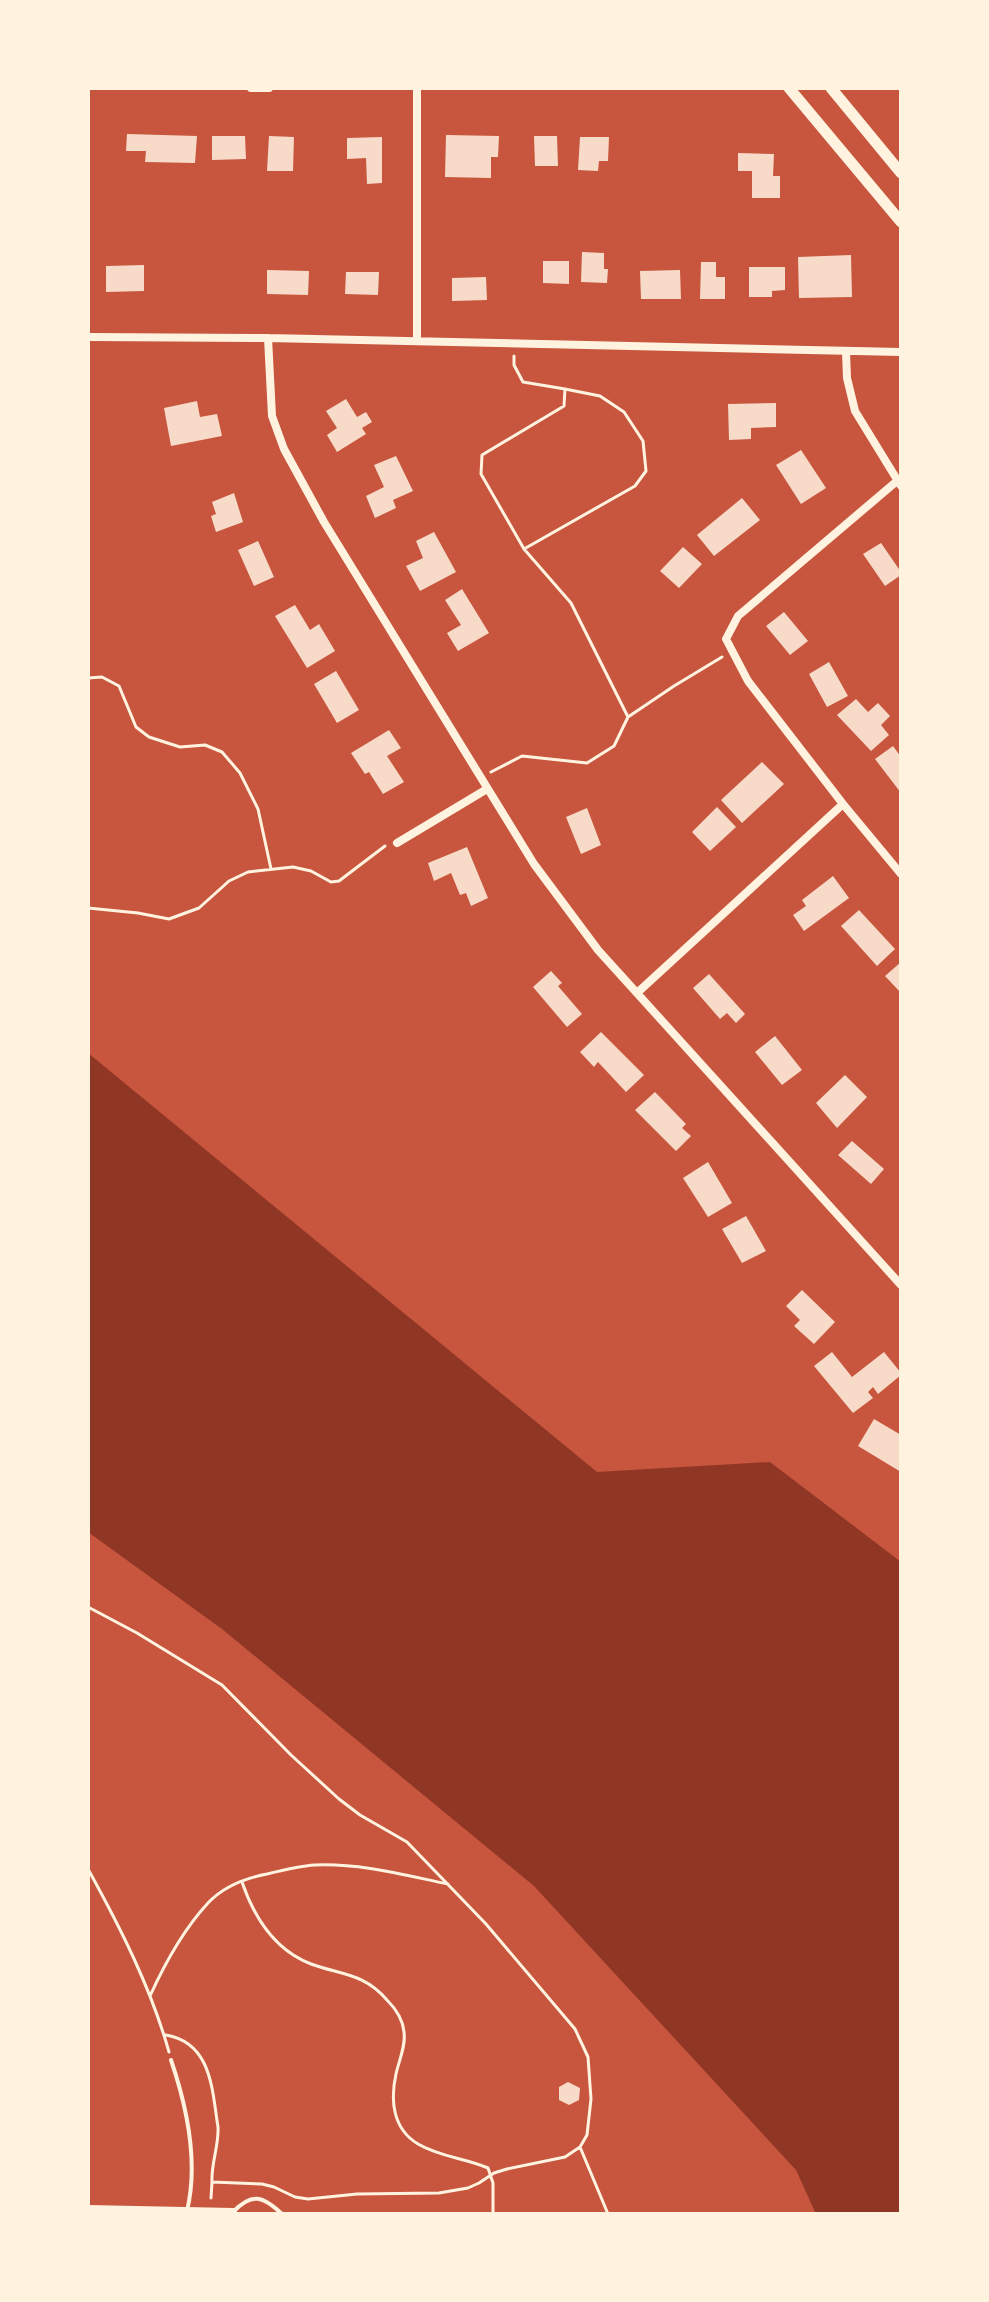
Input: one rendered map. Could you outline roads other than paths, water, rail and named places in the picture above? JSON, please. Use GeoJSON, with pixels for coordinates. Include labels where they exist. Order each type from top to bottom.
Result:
{"type":"FeatureCollection","features":[{"type":"Feature","properties":{"kind":"main road"},"geometry":{"type":"LineString","coordinates":[[789,88],[901,222]]}},
{"type":"Feature","properties":{"kind":"main road"},"geometry":{"type":"LineString","coordinates":[[831,88],[901,173]]}},
{"type":"Feature","properties":{"kind":"street"},"geometry":{"type":"LineString","coordinates":[[251,88],[269,88]]}},
{"type":"Feature","properties":{"kind":"street"},"geometry":{"type":"LineString","coordinates":[[417,88],[417,341]]}},
{"type":"Feature","properties":{"kind":"street"},"geometry":{"type":"LineString","coordinates":[[88,337],[901,352]]}},
{"type":"Feature","properties":{"kind":"street"},"geometry":{"type":"LineString","coordinates":[[268,338],[272,416],[284,449],[324,522],[534,864],[598,950],[901,1285]]}},
{"type":"Feature","properties":{"kind":"street"},"geometry":{"type":"LineString","coordinates":[[846,352],[847,378],[855,411],[899,483],[738,616],[726,639],[748,681],[901,874]]}},
{"type":"Feature","properties":{"kind":"street"},"geometry":{"type":"LineString","coordinates":[[397,843],[487,789]]}},
{"type":"Feature","properties":{"kind":"street"},"geometry":{"type":"LineString","coordinates":[[637,993],[843,804]]}},
{"type":"Feature","properties":{"kind":"street"},"geometry":{"type":"LineString","coordinates":[[88,2209],[233,2213]]}},
{"type":"Feature","properties":{"kind":"lane"},"geometry":{"type":"LineString","coordinates":[[171,2060],[178,2079],[194,2174],[187,2211]]}},
{"type":"Feature","properties":{"kind":"lane"},"geometry":{"type":"LineString","coordinates":[[233,2213],[248,2199],[256,2198],[265,2199],[282,2214]]}},
{"type":"Feature","properties":{"kind":"lane"},"geometry":{"type":"LineString","coordinates":[[422,2214],[453,2214]]}}]}
